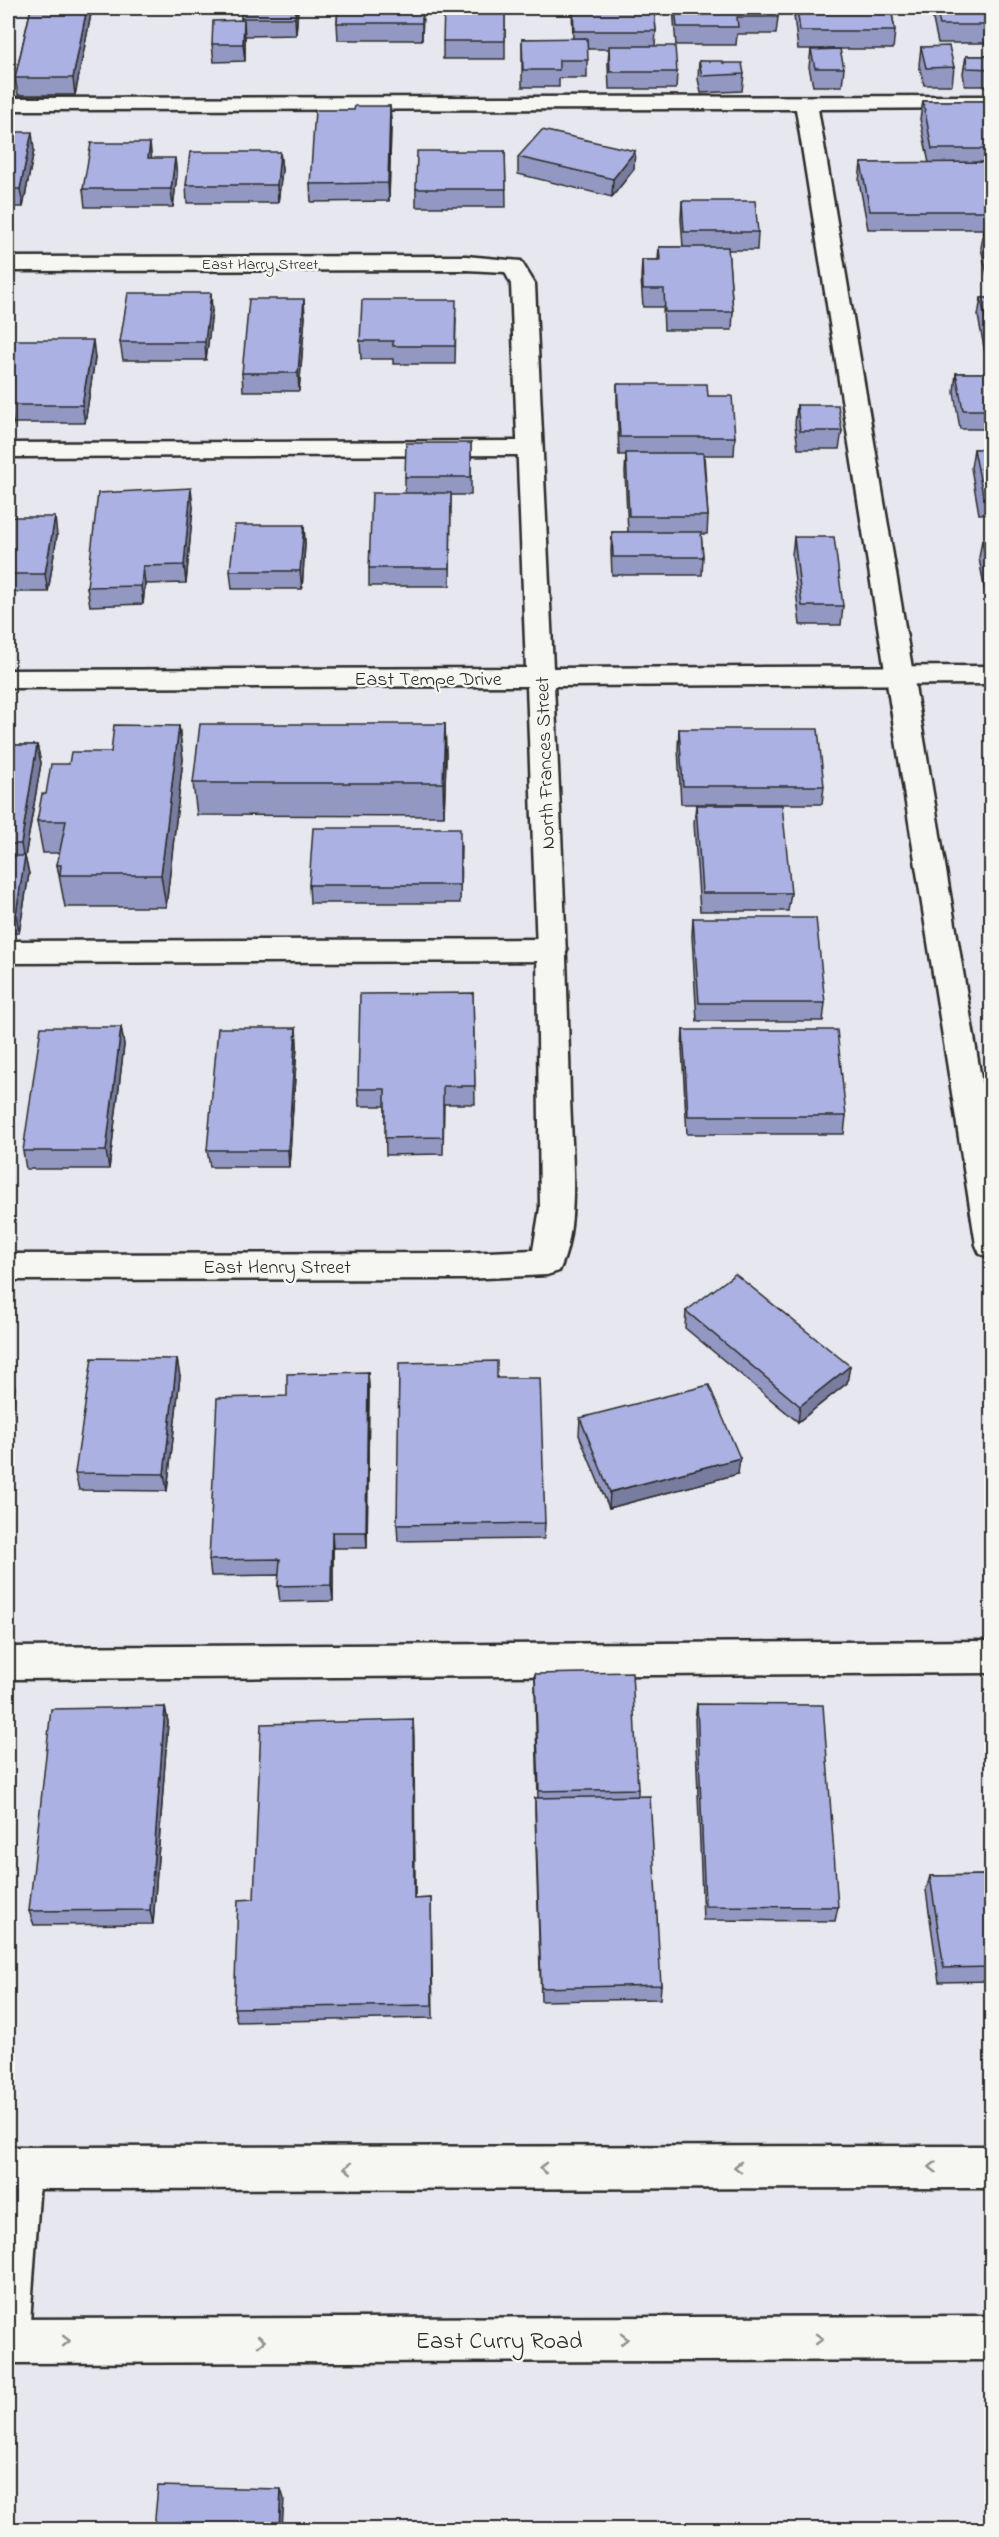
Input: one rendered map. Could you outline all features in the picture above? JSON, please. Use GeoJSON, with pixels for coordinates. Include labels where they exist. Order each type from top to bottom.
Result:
{"type":"FeatureCollection","features":[{"type":"Feature","properties":{"kind":"street"},"geometry":{"type":"LineString","coordinates":[[8,104],[992,102]]}},
{"type":"Feature","properties":{"kind":"street"},"geometry":{"type":"LineString","coordinates":[[806,103],[992,1245]]}},
{"type":"Feature","properties":{"kind":"street","name":"East Harry Street"},"geometry":{"type":"LineString","coordinates":[[8,264],[513,266]]}},
{"type":"Feature","properties":{"kind":"street","name":"North Frances Street"},"geometry":{"type":"LineString","coordinates":[[513,266],[523,284],[552,950],[556,1208],[547,1262]]}},
{"type":"Feature","properties":{"kind":"street"},"geometry":{"type":"LineString","coordinates":[[8,450],[530,448]]}},
{"type":"Feature","properties":{"kind":"street","name":"East Tempe Drive"},"geometry":{"type":"LineString","coordinates":[[8,679],[992,675]]}},
{"type":"Feature","properties":{"kind":"street"},"geometry":{"type":"LineString","coordinates":[[8,952],[552,950]]}},
{"type":"Feature","properties":{"kind":"street","name":"East Henry Street"},"geometry":{"type":"LineString","coordinates":[[8,1267],[464,1266],[547,1262]]}},
{"type":"Feature","properties":{"kind":"street"},"geometry":{"type":"LineString","coordinates":[[8,1663],[992,1657]]}},
{"type":"Feature","properties":{"kind":"street"},"geometry":{"type":"LineString","coordinates":[[8,2322],[14,2168],[992,2167]]}},
{"type":"Feature","properties":{"kind":"street","name":"East Curry Road"},"geometry":{"type":"LineString","coordinates":[[8,2341],[992,2338]]}},
{"type":"Feature","properties":{"kind":"building"},"geometry":{"type":"Polygon","coordinates":[[[31,8],[87,8],[73,78],[15,78],[31,8]]]}},
{"type":"Feature","properties":{"kind":"building"},"geometry":{"type":"Polygon","coordinates":[[[242,8],[296,8],[295,18],[241,18],[242,8]]]}},
{"type":"Feature","properties":{"kind":"building"},"geometry":{"type":"Polygon","coordinates":[[[338,8],[422,8],[422,23],[337,23],[338,8]]]}},
{"type":"Feature","properties":{"kind":"building"},"geometry":{"type":"Polygon","coordinates":[[[444,8],[505,8],[505,41],[443,41],[444,8]]]}},
{"type":"Feature","properties":{"kind":"building"},"geometry":{"type":"Polygon","coordinates":[[[573,8],[654,8],[656,31],[574,31],[573,8]]]}},
{"type":"Feature","properties":{"kind":"building"},"geometry":{"type":"Polygon","coordinates":[[[675,8],[777,8],[778,17],[737,17],[738,27],[677,27],[675,8]]]}},
{"type":"Feature","properties":{"kind":"building"},"geometry":{"type":"Polygon","coordinates":[[[797,8],[891,8],[895,31],[800,31],[797,8]]]}},
{"type":"Feature","properties":{"kind":"building"},"geometry":{"type":"Polygon","coordinates":[[[936,8],[992,8],[992,25],[940,25],[936,8]]]}},
{"type":"Feature","properties":{"kind":"building"},"geometry":{"type":"Polygon","coordinates":[[[244,20],[243,44],[212,44],[213,21],[244,20]]]}},
{"type":"Feature","properties":{"kind":"building"},"geometry":{"type":"Polygon","coordinates":[[[587,38],[588,60],[559,60],[559,70],[523,70],[522,39],[587,38]]]}},
{"type":"Feature","properties":{"kind":"building"},"geometry":{"type":"Polygon","coordinates":[[[609,46],[675,46],[677,72],[610,72],[609,46]]]}},
{"type":"Feature","properties":{"kind":"building"},"geometry":{"type":"Polygon","coordinates":[[[949,46],[954,67],[926,68],[921,47],[949,46]]]}},
{"type":"Feature","properties":{"kind":"building"},"geometry":{"type":"Polygon","coordinates":[[[840,49],[844,68],[815,68],[811,50],[840,49]]]}},
{"type":"Feature","properties":{"kind":"building"},"geometry":{"type":"Polygon","coordinates":[[[966,56],[992,56],[992,69],[967,68],[966,56]]]}},
{"type":"Feature","properties":{"kind":"building"},"geometry":{"type":"Polygon","coordinates":[[[699,61],[742,63],[744,74],[702,76],[699,61]]]}},
{"type":"Feature","properties":{"kind":"building"},"geometry":{"type":"Polygon","coordinates":[[[923,101],[992,101],[992,149],[932,149],[923,101]]]}},
{"type":"Feature","properties":{"kind":"building"},"geometry":{"type":"Polygon","coordinates":[[[355,106],[390,106],[388,183],[310,184],[315,110],[354,110],[355,106]]]}},
{"type":"Feature","properties":{"kind":"building"},"geometry":{"type":"Polygon","coordinates":[[[542,130],[635,151],[613,179],[518,157],[542,130]]]}},
{"type":"Feature","properties":{"kind":"building"},"geometry":{"type":"Polygon","coordinates":[[[8,132],[32,132],[20,189],[8,189],[8,132]]]}},
{"type":"Feature","properties":{"kind":"building"},"geometry":{"type":"Polygon","coordinates":[[[91,143],[150,143],[148,158],[175,158],[171,189],[83,189],[91,143]]]}},
{"type":"Feature","properties":{"kind":"building"},"geometry":{"type":"Polygon","coordinates":[[[417,151],[505,151],[506,189],[416,189],[417,151]]]}},
{"type":"Feature","properties":{"kind":"building"},"geometry":{"type":"Polygon","coordinates":[[[190,152],[280,152],[277,185],[186,185],[190,152]]]}},
{"type":"Feature","properties":{"kind":"building"},"geometry":{"type":"Polygon","coordinates":[[[992,162],[992,211],[870,211],[861,163],[992,162]]]}},
{"type":"Feature","properties":{"kind":"building"},"geometry":{"type":"Polygon","coordinates":[[[682,201],[755,201],[758,232],[684,232],[682,201]]]}},
{"type":"Feature","properties":{"kind":"building"},"geometry":{"type":"Polygon","coordinates":[[[984,230],[992,231],[992,265],[984,230]]]}},
{"type":"Feature","properties":{"kind":"building"},"geometry":{"type":"Polygon","coordinates":[[[659,247],[728,247],[733,312],[665,312],[664,289],[643,289],[642,260],[660,260],[659,247]]]}},
{"type":"Feature","properties":{"kind":"building"},"geometry":{"type":"Polygon","coordinates":[[[128,293],[211,293],[205,342],[120,342],[128,293]]]}},
{"type":"Feature","properties":{"kind":"building"},"geometry":{"type":"Polygon","coordinates":[[[981,298],[992,298],[992,352],[981,298]]]}},
{"type":"Feature","properties":{"kind":"building"},"geometry":{"type":"Polygon","coordinates":[[[249,299],[304,299],[298,373],[242,373],[249,299]]]}},
{"type":"Feature","properties":{"kind":"building"},"geometry":{"type":"Polygon","coordinates":[[[362,300],[456,300],[455,346],[393,346],[393,341],[360,341],[362,300]]]}},
{"type":"Feature","properties":{"kind":"building"},"geometry":{"type":"Polygon","coordinates":[[[13,340],[93,340],[82,405],[10,405],[8,417],[8,371],[13,340]]]}},
{"type":"Feature","properties":{"kind":"building"},"geometry":{"type":"Polygon","coordinates":[[[956,373],[992,373],[992,410],[963,410],[956,373]]]}},
{"type":"Feature","properties":{"kind":"building"},"geometry":{"type":"Polygon","coordinates":[[[617,384],[707,384],[708,396],[732,396],[735,437],[620,437],[617,384]]]}},
{"type":"Feature","properties":{"kind":"building"},"geometry":{"type":"Polygon","coordinates":[[[797,405],[838,405],[842,431],[800,431],[797,405]]]}},
{"type":"Feature","properties":{"kind":"building"},"geometry":{"type":"Polygon","coordinates":[[[406,443],[471,443],[471,477],[405,477],[406,443]]]}},
{"type":"Feature","properties":{"kind":"building"},"geometry":{"type":"Polygon","coordinates":[[[974,449],[992,449],[992,495],[983,495],[974,449]]]}},
{"type":"Feature","properties":{"kind":"building"},"geometry":{"type":"Polygon","coordinates":[[[626,453],[703,453],[708,516],[629,516],[626,453]]]}},
{"type":"Feature","properties":{"kind":"building"},"geometry":{"type":"Polygon","coordinates":[[[191,488],[184,565],[143,566],[141,586],[87,587],[98,493],[191,488]]]}},
{"type":"Feature","properties":{"kind":"building"},"geometry":{"type":"Polygon","coordinates":[[[372,493],[451,493],[450,568],[369,568],[372,493]]]}},
{"type":"Feature","properties":{"kind":"building"},"geometry":{"type":"Polygon","coordinates":[[[8,517],[55,517],[45,574],[8,574],[8,517]]]}},
{"type":"Feature","properties":{"kind":"building"},"geometry":{"type":"Polygon","coordinates":[[[235,525],[304,525],[300,571],[230,571],[235,525]]]}},
{"type":"Feature","properties":{"kind":"building"},"geometry":{"type":"Polygon","coordinates":[[[612,532],[701,532],[703,557],[613,557],[612,532]]]}},
{"type":"Feature","properties":{"kind":"building"},"geometry":{"type":"Polygon","coordinates":[[[794,537],[834,537],[843,606],[802,606],[794,537]]]}},
{"type":"Feature","properties":{"kind":"building"},"geometry":{"type":"Polygon","coordinates":[[[982,540],[992,540],[992,590],[982,540]]]}},
{"type":"Feature","properties":{"kind":"building"},"geometry":{"type":"Polygon","coordinates":[[[200,724],[445,724],[443,783],[193,783],[200,724]]]}},
{"type":"Feature","properties":{"kind":"building"},"geometry":{"type":"Polygon","coordinates":[[[114,725],[179,726],[161,875],[60,875],[61,865],[57,865],[66,821],[37,821],[42,794],[46,794],[51,764],[69,764],[71,752],[111,752],[114,725]]]}},
{"type":"Feature","properties":{"kind":"building"},"geometry":{"type":"Polygon","coordinates":[[[679,729],[818,729],[824,786],[683,786],[679,729]]]}},
{"type":"Feature","properties":{"kind":"building"},"geometry":{"type":"Polygon","coordinates":[[[8,745],[37,745],[21,844],[8,844],[8,745]]]}},
{"type":"Feature","properties":{"kind":"building"},"geometry":{"type":"Polygon","coordinates":[[[696,805],[782,805],[791,893],[702,893],[696,805]]]}},
{"type":"Feature","properties":{"kind":"building"},"geometry":{"type":"Polygon","coordinates":[[[313,828],[460,828],[460,885],[309,885],[313,828]]]}},
{"type":"Feature","properties":{"kind":"building"},"geometry":{"type":"Polygon","coordinates":[[[8,856],[25,856],[16,914],[8,914],[8,856]]]}},
{"type":"Feature","properties":{"kind":"building"},"geometry":{"type":"Polygon","coordinates":[[[693,918],[816,918],[825,1003],[699,1003],[693,918]]]}},
{"type":"Feature","properties":{"kind":"building"},"geometry":{"type":"Polygon","coordinates":[[[473,993],[475,1086],[443,1086],[443,1137],[385,1138],[385,1089],[358,1089],[360,994],[473,993]]]}},
{"type":"Feature","properties":{"kind":"building"},"geometry":{"type":"Polygon","coordinates":[[[41,1027],[121,1027],[106,1151],[23,1151],[41,1027]]]}},
{"type":"Feature","properties":{"kind":"building"},"geometry":{"type":"Polygon","coordinates":[[[218,1028],[296,1028],[288,1150],[207,1150],[218,1028]]]}},
{"type":"Feature","properties":{"kind":"building"},"geometry":{"type":"Polygon","coordinates":[[[683,1030],[837,1030],[846,1116],[688,1116],[683,1030]]]}},
{"type":"Feature","properties":{"kind":"building"},"geometry":{"type":"Polygon","coordinates":[[[735,1274],[850,1366],[800,1406],[686,1311],[735,1274]]]}},
{"type":"Feature","properties":{"kind":"building"},"geometry":{"type":"Polygon","coordinates":[[[92,1358],[177,1359],[164,1474],[75,1473],[92,1358]]]}},
{"type":"Feature","properties":{"kind":"building"},"geometry":{"type":"Polygon","coordinates":[[[497,1361],[497,1378],[540,1378],[545,1523],[397,1525],[399,1363],[497,1361]]]}},
{"type":"Feature","properties":{"kind":"building"},"geometry":{"type":"Polygon","coordinates":[[[11,1371],[8,1402],[8,1372],[11,1371]]]}},
{"type":"Feature","properties":{"kind":"building"},"geometry":{"type":"Polygon","coordinates":[[[368,1372],[366,1532],[332,1532],[331,1585],[278,1586],[280,1559],[209,1560],[217,1398],[287,1396],[287,1374],[368,1372]]]}},
{"type":"Feature","properties":{"kind":"building"},"geometry":{"type":"Polygon","coordinates":[[[709,1385],[740,1458],[610,1492],[580,1418],[709,1385]]]}},
{"type":"Feature","properties":{"kind":"building"},"geometry":{"type":"Polygon","coordinates":[[[632,1672],[638,1789],[539,1791],[535,1674],[632,1672]]]}},
{"type":"Feature","properties":{"kind":"building"},"geometry":{"type":"Polygon","coordinates":[[[697,1704],[823,1705],[838,1907],[705,1906],[697,1704]]]}},
{"type":"Feature","properties":{"kind":"building"},"geometry":{"type":"Polygon","coordinates":[[[165,1707],[150,1910],[29,1911],[51,1709],[165,1707]]]}},
{"type":"Feature","properties":{"kind":"building"},"geometry":{"type":"Polygon","coordinates":[[[413,1720],[414,1899],[431,1898],[432,2005],[234,2008],[238,1900],[254,1899],[261,1724],[413,1720]]]}},
{"type":"Feature","properties":{"kind":"building"},"geometry":{"type":"Polygon","coordinates":[[[650,1796],[661,1985],[541,1988],[535,1798],[650,1796]]]}},
{"type":"Feature","properties":{"kind":"building"},"geometry":{"type":"Polygon","coordinates":[[[992,1875],[992,1967],[944,1968],[930,1876],[992,1875]]]}},
{"type":"Feature","properties":{"kind":"building"},"geometry":{"type":"Polygon","coordinates":[[[158,2486],[281,2489],[279,2529],[154,2529],[158,2486]]]}},
{"type":"Feature","properties":{"kind":"building"},"geometry":{"type":"Polygon","coordinates":[[[980,2526],[992,2526],[992,2529],[980,2529],[980,2526]]]}}]}
